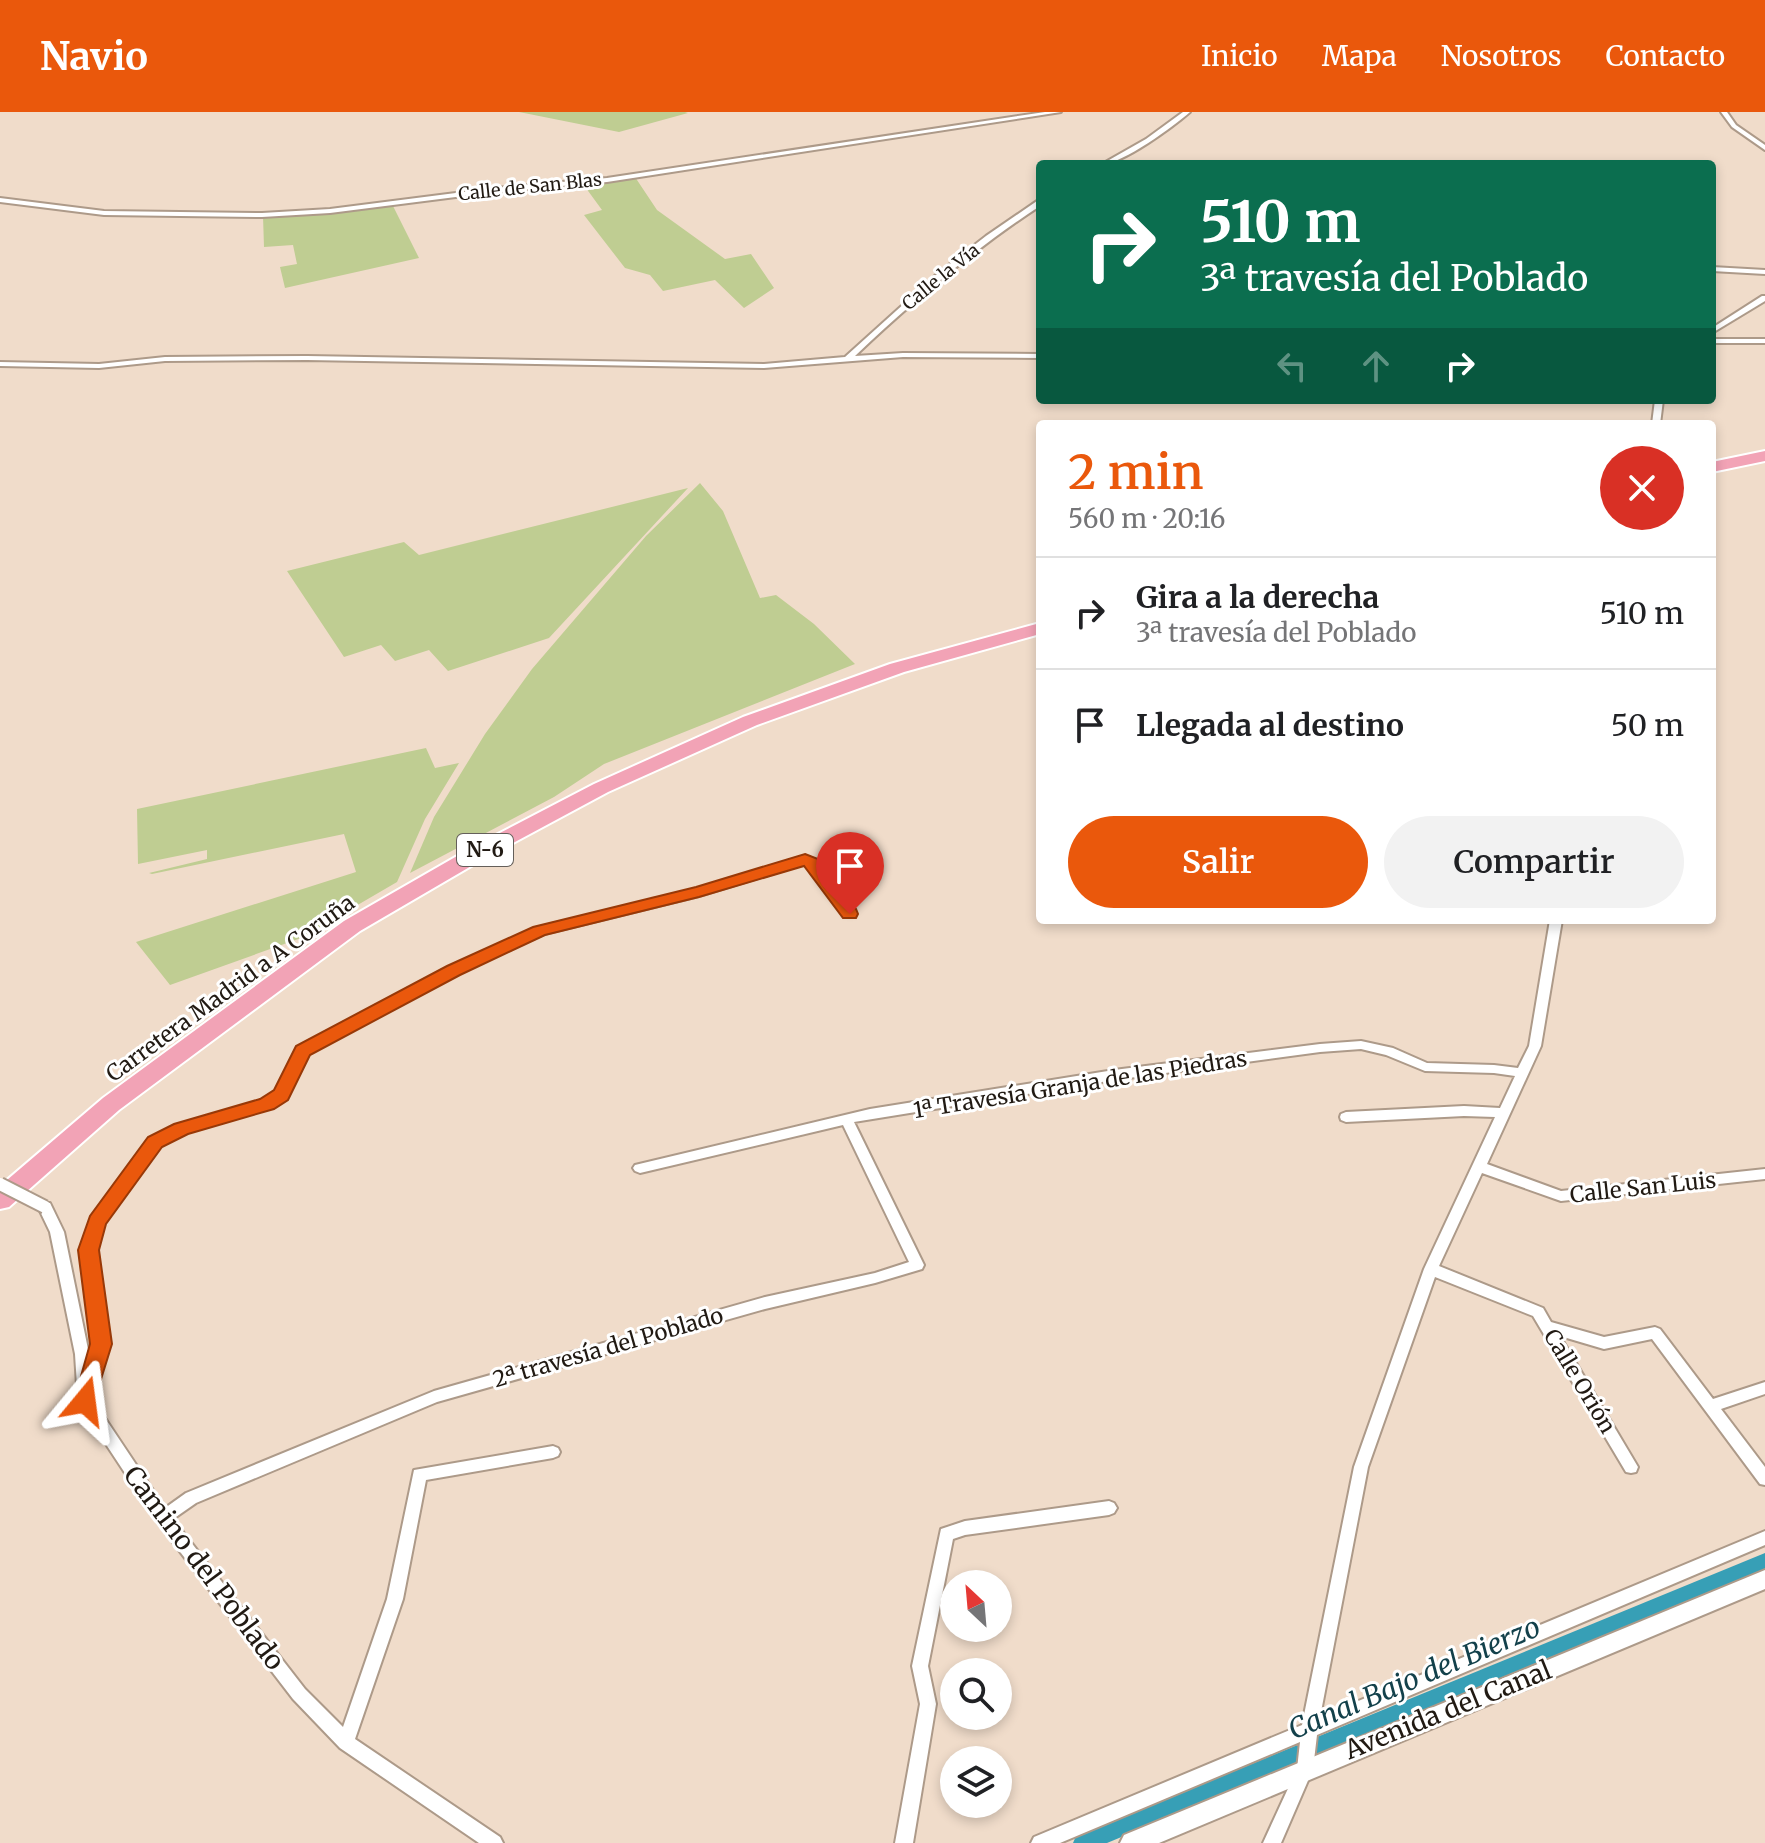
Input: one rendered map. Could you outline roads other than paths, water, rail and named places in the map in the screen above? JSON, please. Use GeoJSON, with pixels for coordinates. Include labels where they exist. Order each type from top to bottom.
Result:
{"type":"FeatureCollection","features":[{"type":"Feature","properties":{"kind":"highway"},"geometry":{"type":"LineString","coordinates":[[1716,466],[1765,456]]}},
{"type":"Feature","properties":{"kind":"highway","name":"Carretera Madrid a A Coruña"},"geometry":{"type":"LineString","coordinates":[[0,1200],[111,1104],[352,926],[478,853],[601,788],[750,721],[897,668],[1036,629]]}},
{"type":"Feature","properties":{"kind":"street","name":"Calle de San Blas"},"geometry":{"type":"LineString","coordinates":[[0,200],[104,213],[262,215],[330,211],[634,176],[1058,112]]}},
{"type":"Feature","properties":{"kind":"street"},"geometry":{"type":"LineString","coordinates":[[1113,160],[1187,112]]}},
{"type":"Feature","properties":{"kind":"street"},"geometry":{"type":"LineString","coordinates":[[1724,112],[1734,126],[1765,148]]}},
{"type":"Feature","properties":{"kind":"street","name":"Calle la Vía"},"geometry":{"type":"LineString","coordinates":[[848,359],[905,305],[980,245],[1036,206]]}},
{"type":"Feature","properties":{"kind":"street"},"geometry":{"type":"LineString","coordinates":[[1716,269],[1765,272]]}},
{"type":"Feature","properties":{"kind":"street"},"geometry":{"type":"LineString","coordinates":[[1716,329],[1765,298]]}},
{"type":"Feature","properties":{"kind":"street"},"geometry":{"type":"LineString","coordinates":[[1716,341],[1765,341]]}},
{"type":"Feature","properties":{"kind":"street"},"geometry":{"type":"LineString","coordinates":[[0,364],[99,366],[165,359],[307,358],[764,366],[903,355],[1036,356]]}},
{"type":"Feature","properties":{"kind":"street"},"geometry":{"type":"LineString","coordinates":[[85,1401],[101,1344],[89,1250],[97,1222],[155,1142],[181,1129],[267,1104],[281,1095],[303,1050],[454,970],[540,931],[699,892],[805,860],[812,863],[850,914]]}},
{"type":"Feature","properties":{"kind":"street"},"geometry":{"type":"LineString","coordinates":[[1272,1843],[1305,1769],[1309,1731],[1361,1467],[1431,1269],[1535,1046],[1555,924]]}},
{"type":"Feature","properties":{"kind":"street","name":"1ª Travesía Granja de las Piedras"},"geometry":{"type":"LineString","coordinates":[[640,1168],[870,1114],[1084,1080],[1351,1045],[1389,1051],[1425,1067],[1522,1073]]}},
{"type":"Feature","properties":{"kind":"street"},"geometry":{"type":"LineString","coordinates":[[1346,1117],[1464,1111],[1503,1113]]}},
{"type":"Feature","properties":{"kind":"street","name":"2ª travesía del Poblado"},"geometry":{"type":"LineString","coordinates":[[163,1518],[191,1498],[434,1397],[765,1303],[875,1278],[917,1265],[847,1121]]}},
{"type":"Feature","properties":{"kind":"street","name":"Calle San Luis"},"geometry":{"type":"LineString","coordinates":[[1478,1166],[1561,1196],[1765,1174]]}},
{"type":"Feature","properties":{"kind":"street"},"geometry":{"type":"LineString","coordinates":[[0,1184],[45,1207],[57,1232],[82,1354],[85,1401]]}},
{"type":"Feature","properties":{"kind":"street","name":"Calle Orión"},"geometry":{"type":"LineString","coordinates":[[1431,1269],[1538,1312],[1631,1467]]}},
{"type":"Feature","properties":{"kind":"street"},"geometry":{"type":"LineString","coordinates":[[1546,1326],[1604,1343],[1655,1333],[1765,1479]]}},
{"type":"Feature","properties":{"kind":"street"},"geometry":{"type":"LineString","coordinates":[[1711,1406],[1765,1388]]}},
{"type":"Feature","properties":{"kind":"street","name":"Camino del Poblado"},"geometry":{"type":"LineString","coordinates":[[85,1401],[163,1518],[299,1694],[346,1742],[494,1843]]}},
{"type":"Feature","properties":{"kind":"street"},"geometry":{"type":"LineString","coordinates":[[346,1742],[395,1599],[419,1475],[553,1452]]}},
{"type":"Feature","properties":{"kind":"street"},"geometry":{"type":"LineString","coordinates":[[904,1843],[928,1704],[920,1666],[946,1534],[965,1528],[1109,1508]]}},
{"type":"Feature","properties":{"kind":"street","name":"Avenida del Canal"},"geometry":{"type":"LineString","coordinates":[[1040,1843],[1765,1538]]}},
{"type":"Feature","properties":{"kind":"street","name":"Avenida del Canal"},"geometry":{"type":"LineString","coordinates":[[1132,1843],[1765,1579]]}},
{"type":"Feature","properties":{"kind":"waterway","name":"Canal Bajo del Bierzo"},"geometry":{"type":"LineString","coordinates":[[1083,1843],[1765,1561]]}}]}
